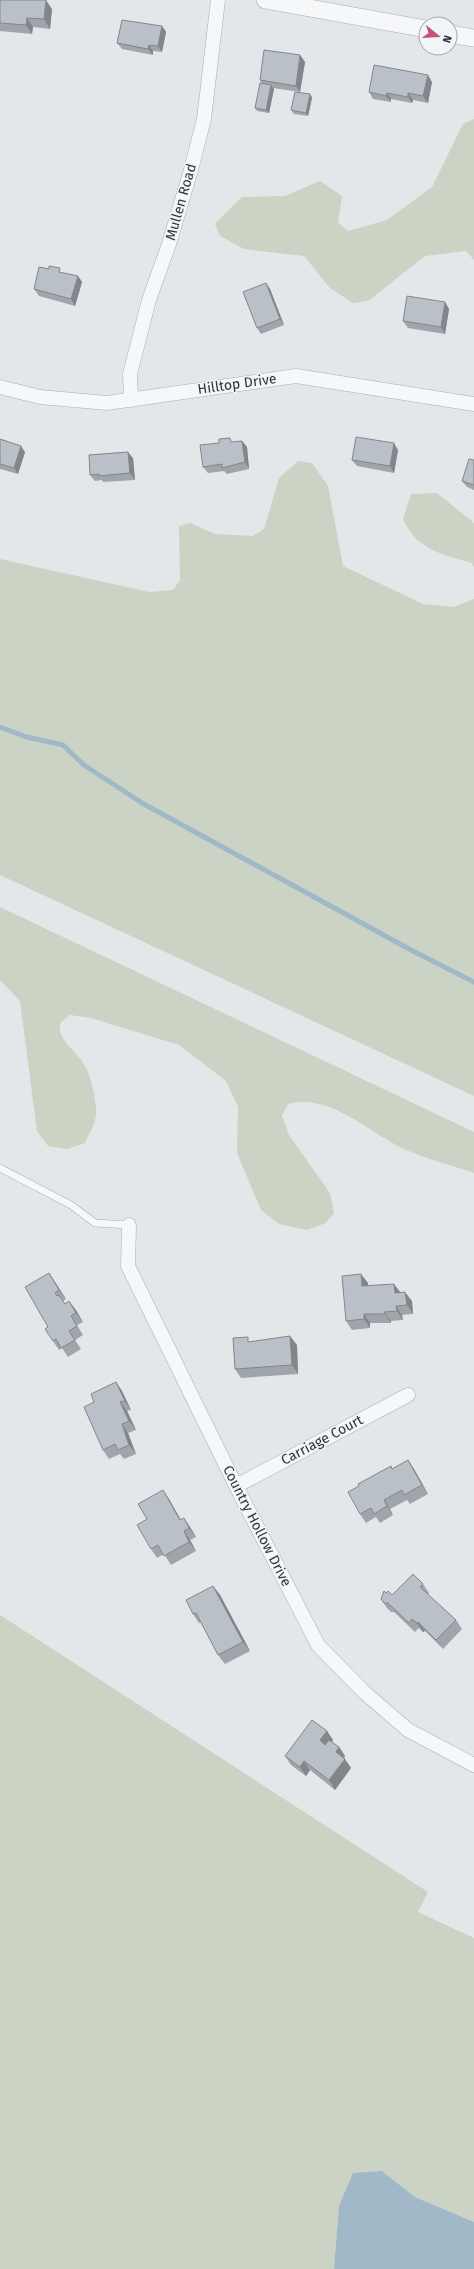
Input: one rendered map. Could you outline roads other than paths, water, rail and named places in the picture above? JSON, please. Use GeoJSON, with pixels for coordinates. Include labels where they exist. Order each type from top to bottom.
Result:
{"type":"FeatureCollection","features":[{"type":"Feature","properties":{"kind":"street","name":"Mullen Road"},"geometry":{"type":"LineString","coordinates":[[131,400],[130,374],[149,300],[170,244],[192,170],[204,119],[218,0]]}},
{"type":"Feature","properties":{"kind":"street"},"geometry":{"type":"LineString","coordinates":[[265,0],[418,28]]}},
{"type":"Feature","properties":{"kind":"street"},"geometry":{"type":"LineString","coordinates":[[458,35],[474,38]]}},
{"type":"Feature","properties":{"kind":"street","name":"Hilltop Drive"},"geometry":{"type":"LineString","coordinates":[[0,387],[40,397],[99,403],[131,400],[296,376],[474,404]]}},
{"type":"Feature","properties":{"kind":"street","name":"Country Hollow Drive"},"geometry":{"type":"LineString","coordinates":[[129,1225],[128,1266],[236,1486],[318,1645],[364,1692],[408,1730],[474,1765]]}},
{"type":"Feature","properties":{"kind":"street","name":"Carriage Court"},"geometry":{"type":"LineString","coordinates":[[236,1486],[408,1395]]}},
{"type":"Feature","properties":{"kind":"lane"},"geometry":{"type":"LineString","coordinates":[[0,1168],[71,1204],[96,1223],[129,1225]]}},
{"type":"Feature","properties":{"kind":"water"},"geometry":{"type":"Polygon","coordinates":[[[382,2171],[415,2197],[474,2222],[474,2269],[334,2269],[339,2206],[353,2173],[382,2171]]]}},
{"type":"Feature","properties":{"kind":"waterway"},"geometry":{"type":"LineString","coordinates":[[0,727],[27,737],[63,745],[84,765],[142,803],[411,950],[474,982]]}}]}
